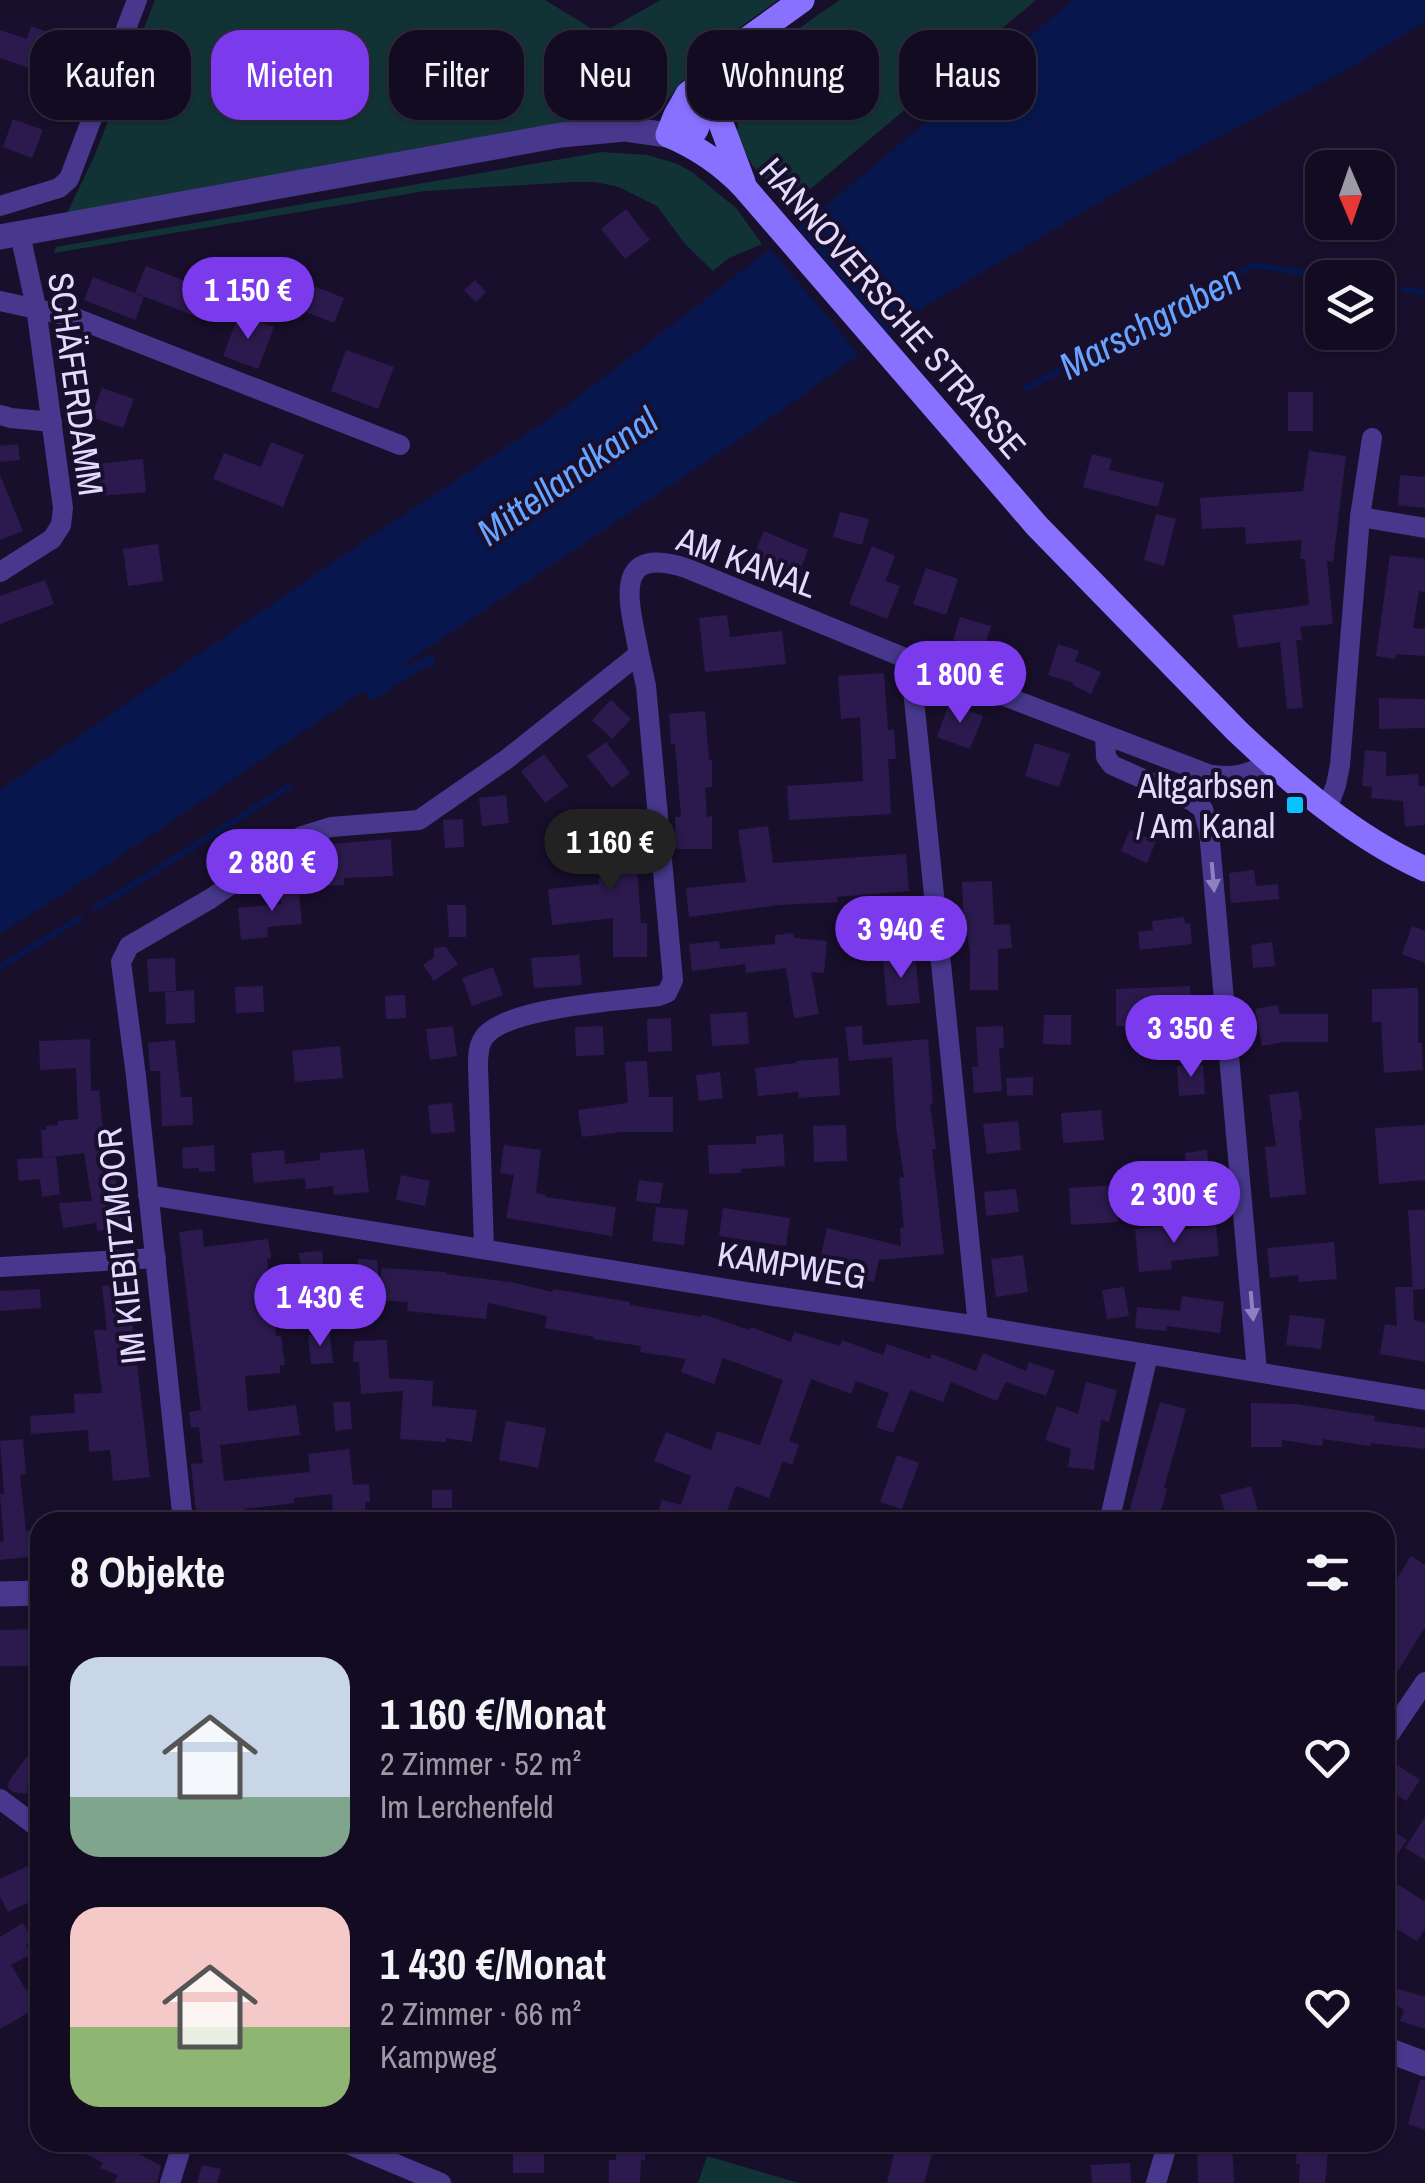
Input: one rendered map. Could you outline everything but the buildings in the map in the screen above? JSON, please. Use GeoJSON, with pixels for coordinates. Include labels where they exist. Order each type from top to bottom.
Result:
{"type":"FeatureCollection","features":[{"type":"Feature","properties":{"kind":"main road"},"geometry":{"type":"LineString","coordinates":[[760,30],[802,0]]}},
{"type":"Feature","properties":{"kind":"main road"},"geometry":{"type":"LineString","coordinates":[[677,139],[696,129],[700,120]]}},
{"type":"Feature","properties":{"kind":"main road"},"geometry":{"type":"LineString","coordinates":[[720,120],[744,187]]}},
{"type":"Feature","properties":{"kind":"main road","name":"HANNOVERSCHE STRASSE"},"geometry":{"type":"LineString","coordinates":[[677,139],[744,187],[1037,526],[1217,712],[1327,809],[1425,869]]}},
{"type":"Feature","properties":{"kind":"street"},"geometry":{"type":"LineString","coordinates":[[0,206],[59,188],[70,179],[137,0]]}},
{"type":"Feature","properties":{"kind":"street","name":"HANNOVERSCHE STRASSE"},"geometry":{"type":"LineString","coordinates":[[10,236],[561,135],[626,129],[677,139]]}},
{"type":"Feature","properties":{"kind":"street","name":"SCHÄFERDAMM"},"geometry":{"type":"LineString","coordinates":[[0,572],[52,539],[61,525],[63,508],[36,308],[10,236]]}},
{"type":"Feature","properties":{"kind":"street"},"geometry":{"type":"LineString","coordinates":[[0,302],[73,317],[400,446]]}},
{"type":"Feature","properties":{"kind":"street"},"geometry":{"type":"LineString","coordinates":[[0,414],[52,422]]}},
{"type":"Feature","properties":{"kind":"street"},"geometry":{"type":"LineString","coordinates":[[1327,809],[1340,765],[1360,517],[1372,438]]}},
{"type":"Feature","properties":{"kind":"street"},"geometry":{"type":"LineString","coordinates":[[1360,517],[1425,528]]}},
{"type":"Feature","properties":{"kind":"street","name":"AM KANAL"},"geometry":{"type":"LineString","coordinates":[[639,654],[629,586],[638,569],[658,560],[1208,774],[1237,776],[1271,763]]}},
{"type":"Feature","properties":{"kind":"street"},"geometry":{"type":"LineString","coordinates":[[484,1248],[478,1066],[484,1036],[527,1014],[659,996],[667,993],[673,980],[646,686],[639,654]]}},
{"type":"Feature","properties":{"kind":"street","name":"IM KIEBITZMOOR"},"geometry":{"type":"LineString","coordinates":[[183,1512],[121,962],[130,946],[210,899],[302,836],[331,827],[418,820],[507,759],[639,654]]}},
{"type":"Feature","properties":{"kind":"street"},"geometry":{"type":"LineString","coordinates":[[910,660],[978,1326]]}},
{"type":"Feature","properties":{"kind":"street"},"geometry":{"type":"LineString","coordinates":[[1104,735],[1106,757],[1112,766],[1192,801],[1203,809],[1209,831],[1258,1371]]}},
{"type":"Feature","properties":{"kind":"street","name":"KAMPWEG"},"geometry":{"type":"LineString","coordinates":[[148,1195],[1425,1400]]}},
{"type":"Feature","properties":{"kind":"street"},"geometry":{"type":"LineString","coordinates":[[0,1268],[156,1258]]}},
{"type":"Feature","properties":{"kind":"street"},"geometry":{"type":"LineString","coordinates":[[1111,1512],[1148,1354]]}},
{"type":"Feature","properties":{"kind":"street"},"geometry":{"type":"LineString","coordinates":[[0,1594],[30,1593]]}},
{"type":"Feature","properties":{"kind":"street"},"geometry":{"type":"LineString","coordinates":[[1395,1726],[1425,1682]]}},
{"type":"Feature","properties":{"kind":"street"},"geometry":{"type":"LineString","coordinates":[[0,1798],[30,1821]]}},
{"type":"Feature","properties":{"kind":"street"},"geometry":{"type":"LineString","coordinates":[[1395,2053],[1425,2064]]}},
{"type":"Feature","properties":{"kind":"street"},"geometry":{"type":"LineString","coordinates":[[170,2183],[180,2152]]}},
{"type":"Feature","properties":{"kind":"street"},"geometry":{"type":"LineString","coordinates":[[368,2152],[441,2183]]}},
{"type":"Feature","properties":{"kind":"street"},"geometry":{"type":"LineString","coordinates":[[1156,2183],[1165,2152]]}},
{"type":"Feature","properties":{"kind":"green space"},"geometry":{"type":"Polygon","coordinates":[[[155,0],[545,0],[594,30],[544,30],[544,120],[613,120],[66,215],[108,120],[191,120],[191,30],[143,30],[155,0]]]}},
{"type":"Feature","properties":{"kind":"green space"},"geometry":{"type":"Polygon","coordinates":[[[661,0],[778,0],[736,30],[687,30],[687,77],[667,101],[667,30],[607,30],[661,0]]]}},
{"type":"Feature","properties":{"kind":"green space"},"geometry":{"type":"Polygon","coordinates":[[[840,0],[1036,0],[1000,30],[899,30],[899,115],[790,206],[752,165],[735,132],[738,120],[879,120],[879,30],[798,30],[840,0]]]}},
{"type":"Feature","properties":{"kind":"green space"},"geometry":{"type":"Polygon","coordinates":[[[602,152],[647,155],[692,172],[736,208],[762,244],[729,258],[713,271],[685,244],[657,206],[619,187],[572,182],[425,191],[54,253],[56,247],[602,152]]]}},
{"type":"Feature","properties":{"kind":"green space"},"geometry":{"type":"Polygon","coordinates":[[[707,2156],[799,2183],[698,2183],[707,2156]]]}},
{"type":"Feature","properties":{"kind":"water","name":"Mittellandkanal"},"geometry":{"type":"Polygon","coordinates":[[[1073,0],[1425,0],[1425,22],[1346,70],[1129,185],[929,304],[762,424],[404,664],[432,654],[436,664],[372,701],[363,691],[0,934],[0,790],[552,417],[817,213],[929,120],[1036,120],[1036,31],[1073,0]]]}},
{"type":"Feature","properties":{"kind":"pier"},"geometry":{"type":"Polygon","coordinates":[[[795,224],[891,337],[862,358],[767,245],[795,224]]]}},
{"type":"Feature","properties":{"kind":"waterway","name":"Marschgraben"},"geometry":{"type":"LineString","coordinates":[[1027,388],[1254,265],[1305,273]]}},
{"type":"Feature","properties":{"kind":"waterway","name":"Marschgraben"},"geometry":{"type":"LineString","coordinates":[[1403,289],[1425,293]]}},
{"type":"Feature","properties":{"kind":"waterway"},"geometry":{"type":"LineString","coordinates":[[96,908],[288,787]]}},
{"type":"Feature","properties":{"kind":"waterway"},"geometry":{"type":"LineString","coordinates":[[0,967],[80,918]]}},
{"type":"Feature","properties":{"kind":"place","name":"Altgarbsen / Am Kanal"},"geometry":{"type":"Point","coordinates":[1295,805]}}]}
